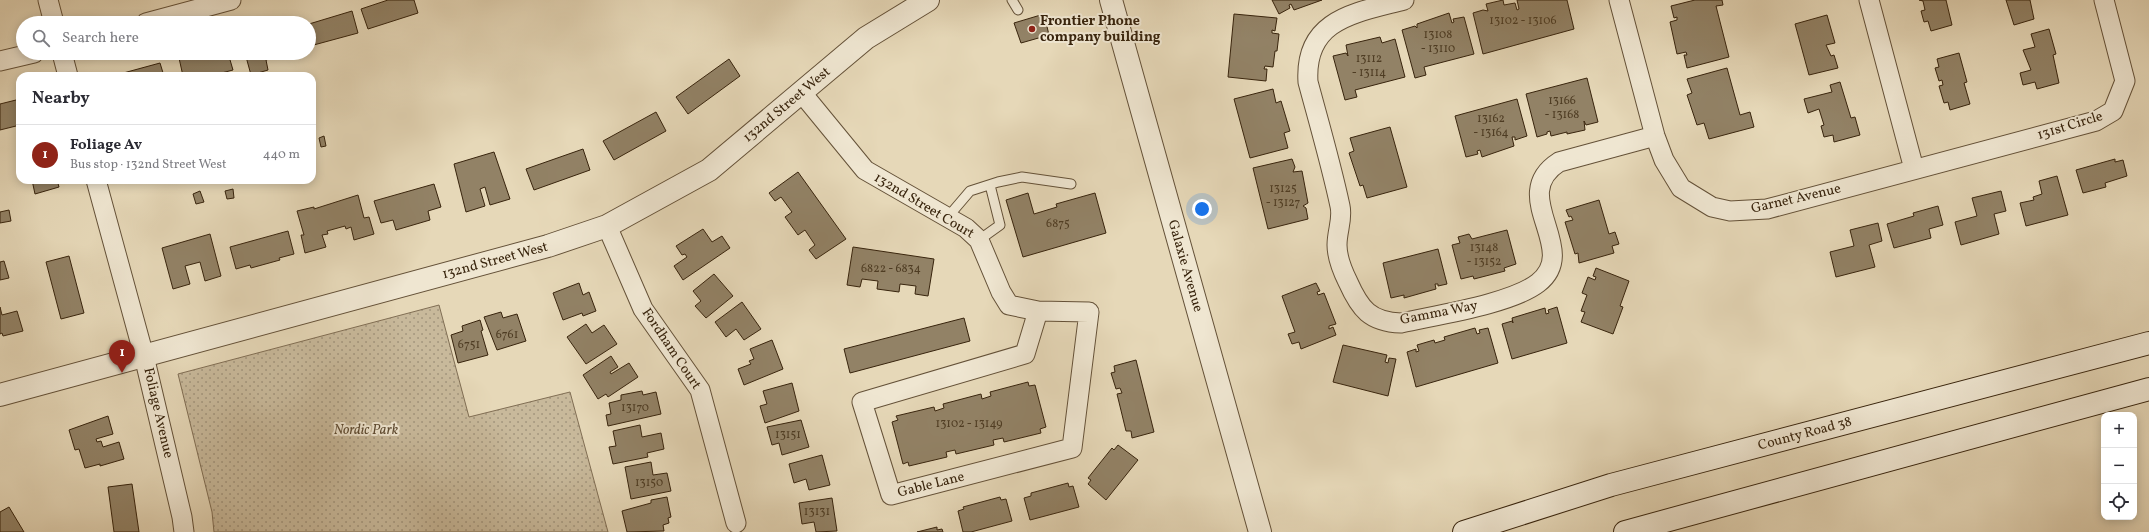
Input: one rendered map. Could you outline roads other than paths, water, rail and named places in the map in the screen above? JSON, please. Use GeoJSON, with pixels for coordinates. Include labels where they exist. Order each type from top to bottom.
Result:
{"type":"FeatureCollection","features":[{"type":"Feature","properties":{"kind":"street"},"geometry":{"type":"LineString","coordinates":[[48,0],[52,16]]}},
{"type":"Feature","properties":{"kind":"street"},"geometry":{"type":"LineString","coordinates":[[172,16],[231,0]]}},
{"type":"Feature","properties":{"kind":"street","name":"132nd Street West"},"geometry":{"type":"LineString","coordinates":[[0,395],[548,246],[607,226],[709,170],[866,38],[928,0]]}},
{"type":"Feature","properties":{"kind":"street","name":"Galaxie Avenue"},"geometry":{"type":"LineString","coordinates":[[1111,0],[1260,532]]}},
{"type":"Feature","properties":{"kind":"street","name":"Gamma Way"},"geometry":{"type":"LineString","coordinates":[[1404,0],[1353,13],[1336,21],[1324,30],[1315,43],[1307,70],[1308,82],[1342,214],[1337,245],[1340,262],[1357,302],[1365,311],[1377,319],[1387,322],[1401,323],[1500,300],[1524,291],[1538,283],[1548,273],[1552,262],[1553,251],[1539,199],[1539,188],[1543,176],[1549,168],[1559,162],[1655,136]]}},
{"type":"Feature","properties":{"kind":"street","name":"Garnet Avenue"},"geometry":{"type":"LineString","coordinates":[[1619,0],[1655,136],[1664,160],[1680,188],[1712,207],[1730,211],[1767,209],[1914,169]]}},
{"type":"Feature","properties":{"kind":"street"},"geometry":{"type":"LineString","coordinates":[[1869,0],[1914,169]]}},
{"type":"Feature","properties":{"kind":"street","name":"131st Circle"},"geometry":{"type":"LineString","coordinates":[[1914,169],[2096,121],[2113,111],[2125,81],[2104,0]]}},
{"type":"Feature","properties":{"kind":"street"},"geometry":{"type":"LineString","coordinates":[[0,62],[16,58]]}},
{"type":"Feature","properties":{"kind":"street"},"geometry":{"type":"LineString","coordinates":[[64,60],[67,72]]}},
{"type":"Feature","properties":{"kind":"street","name":"132nd Street Court"},"geometry":{"type":"LineString","coordinates":[[801,92],[865,170],[966,228],[979,240],[1001,292],[1009,305],[1038,311],[1089,312]]}},
{"type":"Feature","properties":{"kind":"street","name":"Foliage Avenue"},"geometry":{"type":"LineString","coordinates":[[97,184],[144,356],[182,517],[184,532]]}},
{"type":"Feature","properties":{"kind":"street","name":"Fordham Court"},"geometry":{"type":"LineString","coordinates":[[607,226],[643,309],[700,390],[736,523]]}},
{"type":"Feature","properties":{"kind":"street","name":"Gable Lane"},"geometry":{"type":"LineString","coordinates":[[1038,311],[1025,354],[862,402],[891,495],[1072,448],[1089,312]]}},
{"type":"Feature","properties":{"kind":"street","name":"County Road 38"},"geometry":{"type":"LineString","coordinates":[[1464,532],[1611,486],[2149,343]]}},
{"type":"Feature","properties":{"kind":"street"},"geometry":{"type":"LineString","coordinates":[[1625,532],[2149,389]]}},
{"type":"Feature","properties":{"kind":"lane"},"geometry":{"type":"LineString","coordinates":[[1012,0],[1018,10]]}},
{"type":"Feature","properties":{"kind":"lane"},"geometry":{"type":"LineString","coordinates":[[947,218],[970,192],[990,185],[1022,177],[1071,184]]}},
{"type":"Feature","properties":{"kind":"lane"},"geometry":{"type":"LineString","coordinates":[[979,240],[1000,226],[990,185]]}},
{"type":"Feature","properties":{"kind":"place","name":"Frontier Phone company building"},"geometry":{"type":"Point","coordinates":[1032,29]}},
{"type":"Feature","properties":{"kind":"place","name":"Foliage Av"},"geometry":{"type":"Point","coordinates":[122,373]}},
{"type":"Feature","properties":{"kind":"park label","name":"Nordic Park"},"geometry":{"type":"Point","coordinates":[366,430]}}]}
